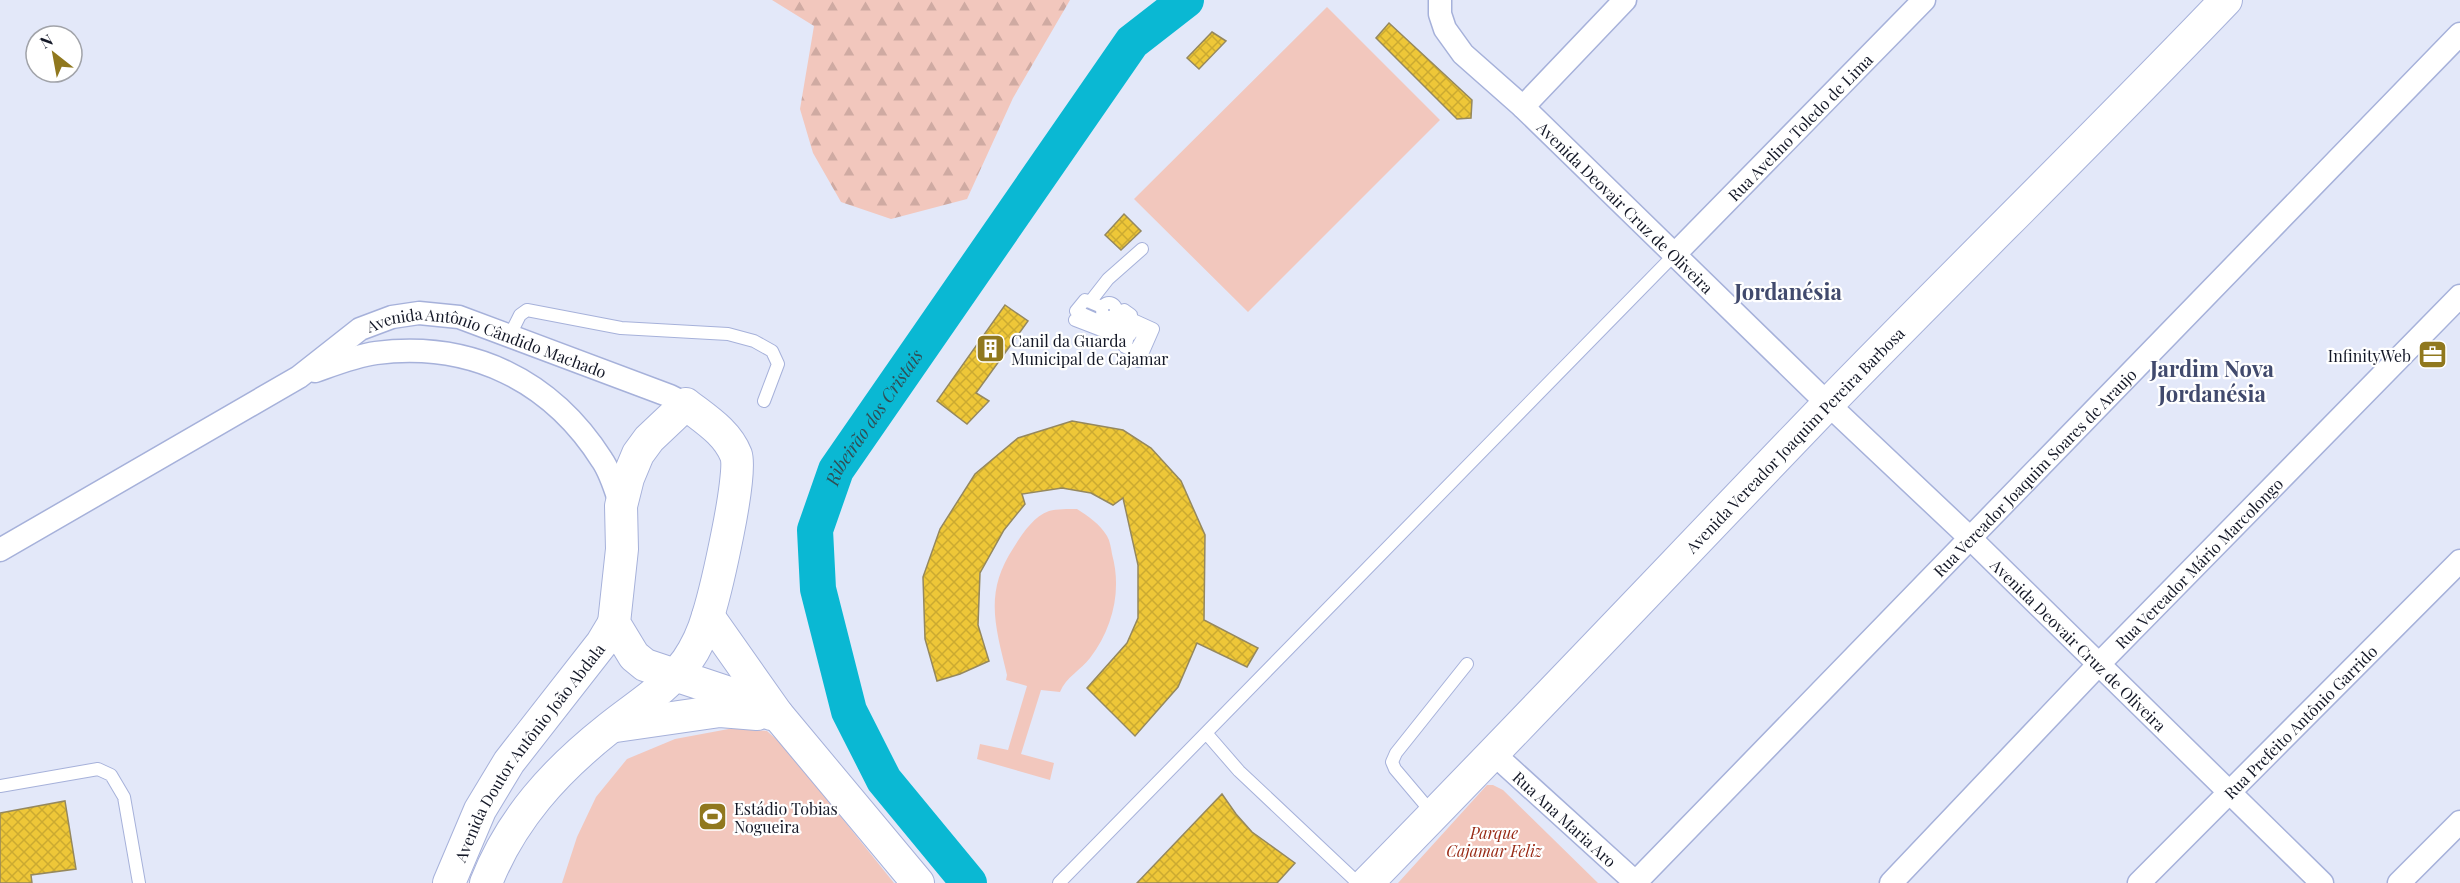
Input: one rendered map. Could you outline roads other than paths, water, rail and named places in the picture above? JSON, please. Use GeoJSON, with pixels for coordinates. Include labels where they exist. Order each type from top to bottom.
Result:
{"type":"FeatureCollection","features":[{"type":"Feature","properties":{"kind":"street","name":"Avenida Deovair Cruz de Oliveira"},"geometry":{"type":"LineString","coordinates":[[1440,0],[1440,14],[1444,29],[1453,43],[1523,107],[1828,404],[1970,538],[2322,883]]}},
{"type":"Feature","properties":{"kind":"street"},"geometry":{"type":"LineString","coordinates":[[1523,107],[1625,0]]}},
{"type":"Feature","properties":{"kind":"street","name":"Rua Avelino Toledo de Lima"},"geometry":{"type":"LineString","coordinates":[[1675,254],[1924,0]]}},
{"type":"Feature","properties":{"kind":"street","name":"Avenida Vereador Joaquim Pereira Barbosa"},"geometry":{"type":"LineString","coordinates":[[1367,883],[1494,754],[1828,404],[2226,0]]}},
{"type":"Feature","properties":{"kind":"street","name":"Rua Vereador Joaquim Soares de Araujo"},"geometry":{"type":"LineString","coordinates":[[1635,883],[2460,34]]}},
{"type":"Feature","properties":{"kind":"street","name":"Rua Vereador Mário Marcolongo"},"geometry":{"type":"LineString","coordinates":[[1891,883],[2099,664],[2460,296]]}},
{"type":"Feature","properties":{"kind":"street","name":"Avenida Antônio Cândido Machado"},"geometry":{"type":"LineString","coordinates":[[0,550],[300,377],[360,329],[392,317],[419,313],[459,317],[510,334],[686,404]]}},
{"type":"Feature","properties":{"kind":"street","name":"Avenida Antônio Cândido Machado"},"geometry":{"type":"LineString","coordinates":[[300,377],[376,353],[422,352],[465,356],[504,369],[531,385],[575,423],[603,461],[621,506]]}},
{"type":"Feature","properties":{"kind":"street"},"geometry":{"type":"LineString","coordinates":[[686,404],[649,439],[638,454],[628,478],[621,506],[622,549],[614,623],[634,656],[645,665],[729,693],[774,714]]}},
{"type":"Feature","properties":{"kind":"street","name":"Avenida Doutor Antônio João Abdala"},"geometry":{"type":"LineString","coordinates":[[486,883],[508,836],[536,795],[564,766],[609,728],[646,701],[676,674],[688,659],[708,616],[735,492],[737,459],[731,444],[719,430],[686,404]]}},
{"type":"Feature","properties":{"kind":"street","name":"Rua Prefeito Antônio Garrido"},"geometry":{"type":"LineString","coordinates":[[2139,883],[2460,561]]}},
{"type":"Feature","properties":{"kind":"street"},"geometry":{"type":"LineString","coordinates":[[708,616],[774,714],[918,883]]}},
{"type":"Feature","properties":{"kind":"street","name":"Avenida Doutor Antônio João Abdala"},"geometry":{"type":"LineString","coordinates":[[449,883],[480,810],[509,762],[602,643],[614,623]]}},
{"type":"Feature","properties":{"kind":"street"},"geometry":{"type":"LineString","coordinates":[[609,728],[720,711],[774,714]]}},
{"type":"Feature","properties":{"kind":"street","name":"Rua Ana Maria Aro"},"geometry":{"type":"LineString","coordinates":[[1494,754],[1635,883]]}},
{"type":"Feature","properties":{"kind":"street"},"geometry":{"type":"LineString","coordinates":[[2399,883],[2460,822]]}},
{"type":"Feature","properties":{"kind":"lane"},"geometry":{"type":"LineString","coordinates":[[1090,302],[1108,279],[1142,249]]}},
{"type":"Feature","properties":{"kind":"lane"},"geometry":{"type":"LineString","coordinates":[[1059,883],[1675,254]]}},
{"type":"Feature","properties":{"kind":"lane"},"geometry":{"type":"LineString","coordinates":[[1075,320],[1127,340],[1125,347],[1135,352],[1145,334],[1133,329],[1130,335],[1076,311],[1085,300],[1102,307],[1103,314],[1107,317],[1116,312],[1121,323],[1126,324],[1131,319],[1153,329],[1139,361]]}},
{"type":"Feature","properties":{"kind":"lane"},"geometry":{"type":"LineString","coordinates":[[510,334],[520,315],[527,310],[621,328],[728,334],[754,340],[772,351],[778,364],[764,402]]}},
{"type":"Feature","properties":{"kind":"lane"},"geometry":{"type":"LineString","coordinates":[[1434,815],[1395,769],[1392,762],[1396,753],[1467,664]]}},
{"type":"Feature","properties":{"kind":"lane"},"geometry":{"type":"LineString","coordinates":[[1206,733],[1239,771],[1358,883]]}},
{"type":"Feature","properties":{"kind":"lane"},"geometry":{"type":"LineString","coordinates":[[0,786],[98,769],[111,775],[124,797],[139,883]]}},
{"type":"Feature","properties":{"kind":"waterway","name":"Ribeirão dos Cristais"},"geometry":{"type":"LineString","coordinates":[[969,883],[884,780],[849,711],[818,589],[815,530],[836,470],[1132,42],[1186,0]]}},
{"type":"Feature","properties":{"kind":"place","name":"Canil da Guarda Municipal de Cajamar"},"geometry":{"type":"Point","coordinates":[990,349]}},
{"type":"Feature","properties":{"kind":"place","name":"InfinityWeb"},"geometry":{"type":"Point","coordinates":[2432,355]}},
{"type":"Feature","properties":{"kind":"place","name":"Estádio Tobias Nogueira"},"geometry":{"type":"Point","coordinates":[713,817]}},
{"type":"Feature","properties":{"kind":"district","name":"Jordanésia"},"geometry":{"type":"Point","coordinates":[1788,291]}},
{"type":"Feature","properties":{"kind":"district","name":"Jardim Nova Jordanésia"},"geometry":{"type":"Point","coordinates":[2212,380]}},
{"type":"Feature","properties":{"kind":"park label","name":"Parque Cajamar Feliz"},"geometry":{"type":"Point","coordinates":[1494,841]}}]}
